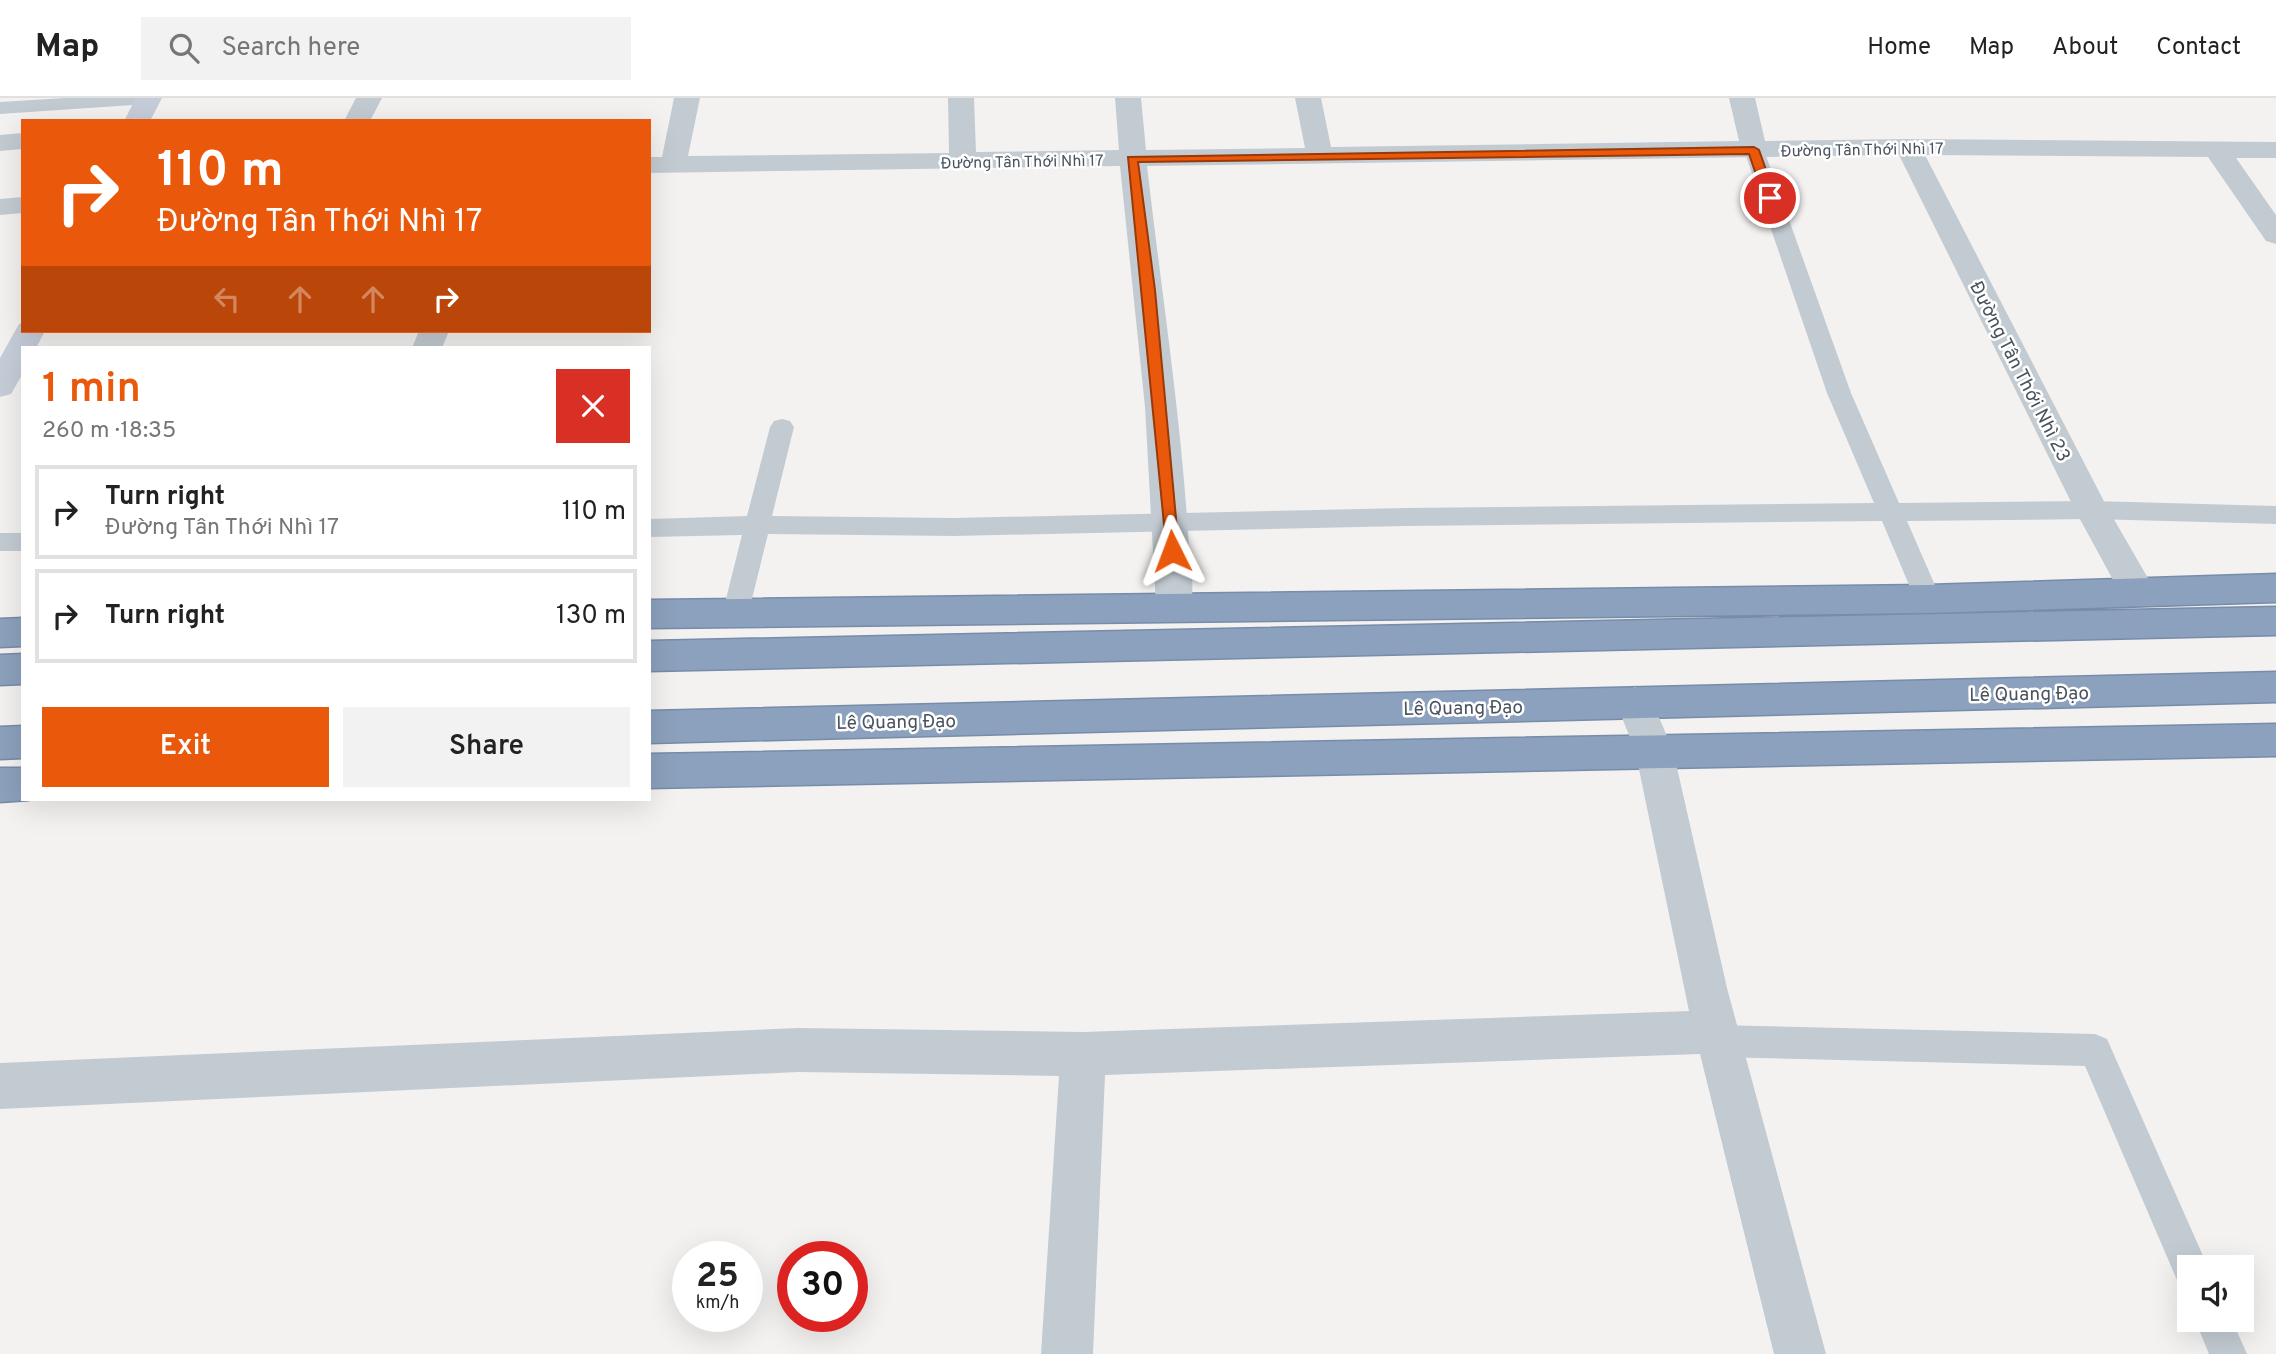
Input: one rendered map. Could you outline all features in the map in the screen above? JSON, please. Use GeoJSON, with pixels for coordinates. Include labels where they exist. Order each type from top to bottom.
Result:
{"type":"FeatureCollection","features":[{"type":"Feature","properties":{"kind":"highway"},"geometry":{"type":"LineString","coordinates":[[651,614],[1928,599],[2276,589]]}},
{"type":"Feature","properties":{"kind":"highway"},"geometry":{"type":"LineString","coordinates":[[651,656],[2276,621]]}},
{"type":"Feature","properties":{"kind":"highway"},"geometry":{"type":"LineString","coordinates":[[0,633],[21,632]]}},
{"type":"Feature","properties":{"kind":"highway"},"geometry":{"type":"LineString","coordinates":[[0,670],[21,669]]}},
{"type":"Feature","properties":{"kind":"highway","name":"Lê Quang Đạo"},"geometry":{"type":"LineString","coordinates":[[651,727],[2276,687]]}},
{"type":"Feature","properties":{"kind":"highway"},"geometry":{"type":"LineString","coordinates":[[651,771],[2276,740]]}},
{"type":"Feature","properties":{"kind":"highway"},"geometry":{"type":"LineString","coordinates":[[0,743],[21,742]]}},
{"type":"Feature","properties":{"kind":"highway"},"geometry":{"type":"LineString","coordinates":[[0,785],[21,785]]}},
{"type":"Feature","properties":{"kind":"street"},"geometry":{"type":"LineString","coordinates":[[138,119],[148,98]]}},
{"type":"Feature","properties":{"kind":"street"},"geometry":{"type":"LineString","coordinates":[[358,119],[369,98]]}},
{"type":"Feature","properties":{"kind":"street"},"geometry":{"type":"LineString","coordinates":[[661,165],[687,98]]}},
{"type":"Feature","properties":{"kind":"street"},"geometry":{"type":"LineString","coordinates":[[961,98],[963,162]]}},
{"type":"Feature","properties":{"kind":"street"},"geometry":{"type":"LineString","coordinates":[[1128,98],[1132,159],[1149,290],[1171,523],[1174,606]]}},
{"type":"Feature","properties":{"kind":"street"},"geometry":{"type":"LineString","coordinates":[[1308,98],[1320,156]]}},
{"type":"Feature","properties":{"kind":"street"},"geometry":{"type":"LineString","coordinates":[[1742,98],[1754,150]]}},
{"type":"Feature","properties":{"kind":"street"},"geometry":{"type":"LineString","coordinates":[[0,142],[21,141]]}},
{"type":"Feature","properties":{"kind":"street","name":"Đường Tân Thới Nhì 17"},"geometry":{"type":"LineString","coordinates":[[661,165],[1908,147],[2276,149]]}},
{"type":"Feature","properties":{"kind":"street","name":"Đường Tân Thới Nhì 23"},"geometry":{"type":"LineString","coordinates":[[1908,147],[2092,510],[2138,592]]}},
{"type":"Feature","properties":{"kind":"street"},"geometry":{"type":"LineString","coordinates":[[2216,149],[2276,235]]}},
{"type":"Feature","properties":{"kind":"street"},"geometry":{"type":"LineString","coordinates":[[0,207],[21,205]]}},
{"type":"Feature","properties":{"kind":"street"},"geometry":{"type":"LineString","coordinates":[[0,386],[21,348]]}},
{"type":"Feature","properties":{"kind":"street"},"geometry":{"type":"LineString","coordinates":[[1635,703],[1654,750],[1705,988],[1800,1354]]}},
{"type":"Feature","properties":{"kind":"street"},"geometry":{"type":"LineString","coordinates":[[0,1086],[798,1050],[1083,1054],[1719,1037]]}},
{"type":"Feature","properties":{"kind":"street"},"geometry":{"type":"LineString","coordinates":[[1067,1354],[1083,1054]]}},
{"type":"Feature","properties":{"kind":"lane"},"geometry":{"type":"LineString","coordinates":[[0,108],[148,98]]}},
{"type":"Feature","properties":{"kind":"lane"},"geometry":{"type":"LineString","coordinates":[[1754,150],[1839,393],[1928,599]]}},
{"type":"Feature","properties":{"kind":"lane"},"geometry":{"type":"LineString","coordinates":[[736,611],[782,427]]}},
{"type":"Feature","properties":{"kind":"lane"},"geometry":{"type":"LineString","coordinates":[[651,528],[758,525],[954,527],[1405,517],[2092,510],[2276,515]]}},
{"type":"Feature","properties":{"kind":"lane"},"geometry":{"type":"LineString","coordinates":[[0,542],[21,542]]}},
{"type":"Feature","properties":{"kind":"lane"},"geometry":{"type":"LineString","coordinates":[[1719,1037],[2095,1050],[2185,1255]]}},
{"type":"Feature","properties":{"kind":"lane"},"geometry":{"type":"LineString","coordinates":[[2218,1332],[2228,1354]]}},
{"type":"Feature","properties":{"kind":"route"},"geometry":{"type":"LineString","coordinates":[[1172,551],[1149,290],[1132,159],[1754,150],[1770,198]]}}]}
